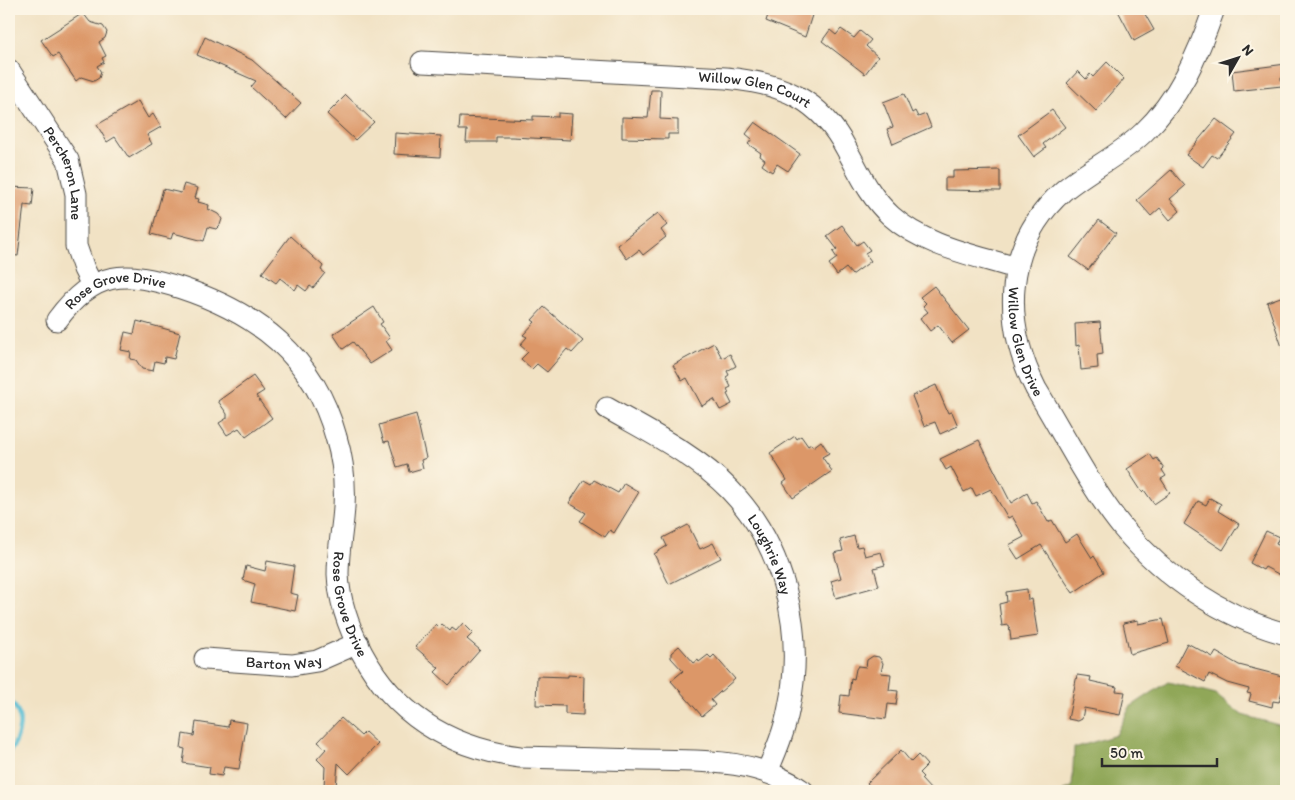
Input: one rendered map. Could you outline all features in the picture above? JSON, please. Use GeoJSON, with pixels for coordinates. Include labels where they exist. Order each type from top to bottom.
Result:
{"type":"FeatureCollection","features":[{"type":"Feature","properties":{"kind":"street","name":"Willow Glen Drive"},"geometry":{"type":"LineString","coordinates":[[1214,9],[1192,66],[1176,93],[1143,134],[1109,160],[1064,190],[1048,206],[1036,222],[1016,268],[1013,292],[1013,317],[1018,344],[1026,368],[1041,398],[1122,526],[1152,559],[1209,602],[1242,618],[1286,634]]}},
{"type":"Feature","properties":{"kind":"street","name":"Willow Glen Court"},"geometry":{"type":"LineString","coordinates":[[422,62],[726,78],[755,81],[783,89],[802,99],[833,129],[871,193],[897,221],[931,241],[1016,268]]}},
{"type":"Feature","properties":{"kind":"street","name":"Percheron Lane"},"geometry":{"type":"LineString","coordinates":[[9,70],[70,167],[76,194],[76,246],[92,285]]}},
{"type":"Feature","properties":{"kind":"street","name":"Rose Grove Drive"},"geometry":{"type":"LineString","coordinates":[[57,320],[76,295],[92,285],[112,278],[139,277],[156,280],[219,301],[252,320],[274,337],[306,372],[316,387],[331,421],[341,458],[344,496],[338,576],[347,615],[358,643],[372,670],[400,705],[433,729],[470,747],[494,754],[727,763],[767,772],[803,791]]}},
{"type":"Feature","properties":{"kind":"street","name":"Loughrie Way"},"geometry":{"type":"LineString","coordinates":[[607,408],[684,452],[730,489],[753,518],[775,558],[783,580],[793,623],[795,669],[786,723],[767,772]]}},
{"type":"Feature","properties":{"kind":"street","name":"Barton Way"},"geometry":{"type":"LineString","coordinates":[[205,659],[292,666],[317,661],[358,643]]}},
{"type":"Feature","properties":{"kind":"green space"},"geometry":{"type":"Polygon","coordinates":[[[1168,682],[1216,694],[1242,715],[1286,727],[1286,791],[1063,791],[1072,787],[1074,748],[1116,735],[1130,707],[1168,682]]]}},
{"type":"Feature","properties":{"kind":"building"},"geometry":{"type":"Polygon","coordinates":[[[770,9],[814,9],[805,37],[766,21],[770,9]]]}},
{"type":"Feature","properties":{"kind":"building"},"geometry":{"type":"Polygon","coordinates":[[[1117,9],[1142,9],[1154,30],[1134,41],[1117,9]]]}},
{"type":"Feature","properties":{"kind":"building"},"geometry":{"type":"Polygon","coordinates":[[[83,13],[90,22],[103,26],[107,32],[105,38],[99,42],[106,56],[102,58],[104,62],[97,66],[101,72],[99,78],[94,81],[81,77],[76,81],[58,54],[53,57],[41,40],[83,13]]]}},
{"type":"Feature","properties":{"kind":"building"},"geometry":{"type":"Polygon","coordinates":[[[841,29],[854,38],[860,31],[871,40],[866,46],[878,57],[865,74],[822,41],[830,30],[836,35],[841,29]]]}},
{"type":"Feature","properties":{"kind":"building"},"geometry":{"type":"Polygon","coordinates":[[[205,37],[252,60],[301,103],[286,119],[251,87],[256,81],[197,55],[205,37]]]}},
{"type":"Feature","properties":{"kind":"building"},"geometry":{"type":"Polygon","coordinates":[[[1107,62],[1124,79],[1096,111],[1067,83],[1078,71],[1086,79],[1090,74],[1093,77],[1107,62]]]}},
{"type":"Feature","properties":{"kind":"building"},"geometry":{"type":"Polygon","coordinates":[[[1286,64],[1286,78],[1281,78],[1282,86],[1234,91],[1232,71],[1286,64]]]}},
{"type":"Feature","properties":{"kind":"building"},"geometry":{"type":"Polygon","coordinates":[[[651,90],[661,90],[660,119],[678,120],[678,134],[668,134],[668,139],[622,138],[622,117],[648,118],[651,90]]]}},
{"type":"Feature","properties":{"kind":"building"},"geometry":{"type":"Polygon","coordinates":[[[904,94],[912,113],[915,111],[918,117],[926,114],[931,127],[893,144],[887,129],[893,127],[883,102],[904,94]]]}},
{"type":"Feature","properties":{"kind":"building"},"geometry":{"type":"Polygon","coordinates":[[[346,95],[374,122],[355,140],[327,114],[346,95]]]}},
{"type":"Feature","properties":{"kind":"building"},"geometry":{"type":"Polygon","coordinates":[[[138,101],[148,118],[153,114],[161,127],[147,135],[152,144],[129,158],[115,137],[107,142],[97,125],[138,101]]]}},
{"type":"Feature","properties":{"kind":"building"},"geometry":{"type":"Polygon","coordinates":[[[1052,110],[1065,127],[1043,144],[1046,148],[1034,157],[1018,135],[1052,110]]]}},
{"type":"Feature","properties":{"kind":"building"},"geometry":{"type":"Polygon","coordinates":[[[558,113],[572,114],[570,140],[496,137],[496,142],[466,142],[467,130],[459,130],[460,117],[533,120],[533,116],[558,117],[558,113]]]}},
{"type":"Feature","properties":{"kind":"building"},"geometry":{"type":"Polygon","coordinates":[[[1216,119],[1236,134],[1217,158],[1212,155],[1203,167],[1186,155],[1216,119]]]}},
{"type":"Feature","properties":{"kind":"building"},"geometry":{"type":"Polygon","coordinates":[[[755,122],[800,154],[788,171],[777,164],[772,172],[762,165],[765,160],[760,156],[761,153],[748,144],[752,139],[746,134],[755,122]]]}},
{"type":"Feature","properties":{"kind":"building"},"geometry":{"type":"Polygon","coordinates":[[[395,133],[441,136],[440,157],[394,154],[395,133]]]}},
{"type":"Feature","properties":{"kind":"building"},"geometry":{"type":"Polygon","coordinates":[[[1000,170],[1000,191],[945,190],[945,178],[953,178],[953,171],[1000,170]]]}},
{"type":"Feature","properties":{"kind":"building"},"geometry":{"type":"Polygon","coordinates":[[[1171,170],[1185,186],[1170,199],[1180,211],[1170,220],[1160,208],[1151,216],[1137,200],[1171,170]]]}},
{"type":"Feature","properties":{"kind":"building"},"geometry":{"type":"Polygon","coordinates":[[[184,184],[198,188],[195,198],[199,199],[198,202],[209,205],[208,209],[218,214],[222,219],[216,229],[208,227],[204,241],[173,233],[171,239],[151,234],[163,189],[181,193],[184,184]]]}},
{"type":"Feature","properties":{"kind":"building"},"geometry":{"type":"Polygon","coordinates":[[[9,187],[34,188],[32,206],[24,205],[18,256],[9,255],[9,187]]]}},
{"type":"Feature","properties":{"kind":"building"},"geometry":{"type":"Polygon","coordinates":[[[658,213],[667,225],[661,230],[666,237],[643,255],[639,250],[627,259],[617,245],[658,213]]]}},
{"type":"Feature","properties":{"kind":"building"},"geometry":{"type":"Polygon","coordinates":[[[1099,220],[1116,233],[1088,270],[1070,257],[1099,220]]]}},
{"type":"Feature","properties":{"kind":"building"},"geometry":{"type":"Polygon","coordinates":[[[842,225],[857,245],[863,241],[870,250],[865,253],[871,261],[852,275],[846,268],[837,275],[829,264],[837,258],[833,252],[837,249],[827,236],[842,225]]]}},
{"type":"Feature","properties":{"kind":"building"},"geometry":{"type":"Polygon","coordinates":[[[290,236],[323,266],[321,270],[325,273],[313,288],[310,286],[306,291],[298,285],[295,290],[280,278],[276,283],[262,273],[290,236]]]}},
{"type":"Feature","properties":{"kind":"building"},"geometry":{"type":"Polygon","coordinates":[[[934,286],[969,330],[952,343],[938,325],[930,331],[920,318],[928,312],[923,306],[926,303],[920,297],[934,286]]]}},
{"type":"Feature","properties":{"kind":"building"},"geometry":{"type":"Polygon","coordinates":[[[1286,295],[1286,352],[1284,353],[1267,302],[1286,295]]]}},
{"type":"Feature","properties":{"kind":"building"},"geometry":{"type":"Polygon","coordinates":[[[374,307],[383,322],[380,324],[390,338],[386,341],[392,350],[370,364],[353,342],[343,349],[333,334],[374,307]]]}},
{"type":"Feature","properties":{"kind":"building"},"geometry":{"type":"Polygon","coordinates":[[[544,307],[583,341],[572,353],[567,349],[547,372],[537,364],[532,369],[521,359],[528,352],[520,345],[527,337],[523,335],[535,322],[532,320],[544,307]]]}},
{"type":"Feature","properties":{"kind":"building"},"geometry":{"type":"Polygon","coordinates":[[[137,321],[180,333],[174,359],[165,357],[164,363],[155,361],[153,371],[142,369],[136,360],[130,359],[131,352],[121,350],[125,332],[134,334],[137,321]]]}},
{"type":"Feature","properties":{"kind":"building"},"geometry":{"type":"Polygon","coordinates":[[[1100,322],[1103,354],[1097,355],[1098,368],[1081,370],[1079,345],[1076,346],[1075,324],[1100,322]]]}},
{"type":"Feature","properties":{"kind":"building"},"geometry":{"type":"Polygon","coordinates":[[[714,343],[722,358],[730,354],[736,366],[727,371],[729,375],[726,377],[731,387],[727,389],[729,393],[727,394],[732,404],[720,410],[714,399],[702,406],[687,378],[682,381],[673,365],[714,343]]]}},
{"type":"Feature","properties":{"kind":"building"},"geometry":{"type":"Polygon","coordinates":[[[253,376],[264,391],[256,396],[272,418],[246,437],[239,428],[227,435],[219,423],[227,418],[227,414],[218,401],[253,376]]]}},
{"type":"Feature","properties":{"kind":"building"},"geometry":{"type":"Polygon","coordinates":[[[936,385],[948,413],[952,412],[958,426],[940,434],[935,422],[924,426],[912,396],[936,385]]]}},
{"type":"Feature","properties":{"kind":"building"},"geometry":{"type":"Polygon","coordinates":[[[416,414],[426,458],[421,460],[423,468],[409,472],[407,464],[397,467],[389,441],[384,442],[379,425],[416,414]]]}},
{"type":"Feature","properties":{"kind":"building"},"geometry":{"type":"Polygon","coordinates":[[[795,436],[797,439],[801,436],[808,446],[811,444],[813,447],[821,441],[829,453],[822,457],[832,471],[793,498],[783,483],[787,480],[770,453],[795,436]]]}},
{"type":"Feature","properties":{"kind":"building"},"geometry":{"type":"Polygon","coordinates":[[[979,440],[1011,503],[1027,493],[1032,503],[1036,501],[1048,522],[1052,520],[1065,542],[1077,534],[1092,558],[1094,556],[1104,572],[1073,593],[1041,545],[1018,559],[1009,545],[1024,537],[1012,516],[1008,518],[991,489],[976,496],[972,488],[964,492],[951,467],[946,470],[940,459],[979,440]]]}},
{"type":"Feature","properties":{"kind":"building"},"geometry":{"type":"Polygon","coordinates":[[[1150,454],[1154,460],[1157,458],[1164,468],[1162,470],[1166,476],[1161,479],[1170,493],[1154,504],[1144,490],[1142,492],[1127,469],[1150,454]]]}},
{"type":"Feature","properties":{"kind":"building"},"geometry":{"type":"Polygon","coordinates":[[[584,480],[591,484],[594,480],[618,493],[624,483],[639,492],[614,533],[610,530],[605,537],[580,521],[586,513],[569,503],[584,480]]]}},
{"type":"Feature","properties":{"kind":"building"},"geometry":{"type":"Polygon","coordinates":[[[1210,498],[1221,504],[1218,511],[1239,524],[1223,550],[1184,524],[1198,501],[1206,505],[1210,498]]]}},
{"type":"Feature","properties":{"kind":"building"},"geometry":{"type":"Polygon","coordinates":[[[688,525],[700,549],[713,543],[721,558],[669,584],[654,554],[667,546],[663,538],[688,525]]]}},
{"type":"Feature","properties":{"kind":"building"},"geometry":{"type":"Polygon","coordinates":[[[1266,531],[1279,537],[1276,544],[1286,549],[1286,578],[1265,567],[1263,570],[1250,563],[1266,531]]]}},
{"type":"Feature","properties":{"kind":"building"},"geometry":{"type":"Polygon","coordinates":[[[854,536],[857,547],[862,546],[865,556],[881,552],[885,565],[874,568],[879,586],[836,598],[831,581],[841,578],[834,553],[843,551],[840,540],[854,536]]]}},
{"type":"Feature","properties":{"kind":"building"},"geometry":{"type":"Polygon","coordinates":[[[267,561],[294,566],[290,593],[298,595],[295,611],[251,602],[255,584],[243,580],[246,566],[265,571],[267,561]]]}},
{"type":"Feature","properties":{"kind":"building"},"geometry":{"type":"Polygon","coordinates":[[[1027,589],[1028,600],[1032,599],[1038,636],[1011,640],[1009,625],[1002,626],[999,604],[1007,602],[1006,592],[1027,589]]]}},
{"type":"Feature","properties":{"kind":"building"},"geometry":{"type":"Polygon","coordinates":[[[1163,619],[1169,643],[1130,654],[1123,623],[1138,620],[1138,624],[1163,619]]]}},
{"type":"Feature","properties":{"kind":"building"},"geometry":{"type":"Polygon","coordinates":[[[463,623],[473,633],[467,639],[480,650],[449,685],[435,672],[439,668],[415,647],[436,624],[439,627],[442,624],[450,631],[452,628],[456,631],[463,623]]]}},
{"type":"Feature","properties":{"kind":"building"},"geometry":{"type":"Polygon","coordinates":[[[1187,643],[1213,657],[1216,652],[1239,665],[1286,677],[1279,702],[1273,701],[1272,707],[1249,701],[1251,694],[1247,693],[1249,689],[1227,683],[1209,674],[1205,682],[1175,666],[1187,643]]]}},
{"type":"Feature","properties":{"kind":"building"},"geometry":{"type":"Polygon","coordinates":[[[679,646],[694,663],[698,660],[699,662],[708,655],[711,658],[714,655],[735,679],[711,700],[715,705],[702,716],[671,681],[683,671],[671,658],[671,653],[679,646]]]}},
{"type":"Feature","properties":{"kind":"building"},"geometry":{"type":"Polygon","coordinates":[[[873,656],[879,657],[883,663],[881,673],[891,674],[889,690],[898,691],[896,705],[888,704],[886,719],[839,713],[841,695],[849,696],[851,678],[854,679],[856,669],[858,666],[866,667],[867,660],[873,656]]]}},
{"type":"Feature","properties":{"kind":"building"},"geometry":{"type":"Polygon","coordinates":[[[568,675],[584,676],[583,715],[565,714],[565,706],[536,705],[537,676],[568,677],[568,675]]]}},
{"type":"Feature","properties":{"kind":"building"},"geometry":{"type":"Polygon","coordinates":[[[1077,675],[1091,677],[1090,681],[1117,687],[1116,691],[1125,692],[1120,715],[1084,708],[1082,719],[1078,721],[1068,719],[1077,675]]]}},
{"type":"Feature","properties":{"kind":"building"},"geometry":{"type":"Polygon","coordinates":[[[341,718],[361,736],[365,732],[378,744],[349,774],[338,763],[336,787],[324,787],[325,767],[317,759],[326,749],[318,742],[341,718]]]}},
{"type":"Feature","properties":{"kind":"building"},"geometry":{"type":"Polygon","coordinates":[[[229,720],[247,723],[239,769],[224,767],[222,776],[209,774],[210,767],[183,763],[185,749],[181,748],[183,734],[194,736],[196,722],[228,727],[229,720]]]}},
{"type":"Feature","properties":{"kind":"building"},"geometry":{"type":"Polygon","coordinates":[[[901,750],[911,762],[918,755],[927,765],[919,773],[923,777],[921,779],[932,791],[875,791],[867,783],[901,750]]]}},
{"type":"Feature","properties":{"kind":"waterway"},"geometry":{"type":"LineString","coordinates":[[9,701],[18,712],[20,726],[16,740],[9,753]]}}]}
